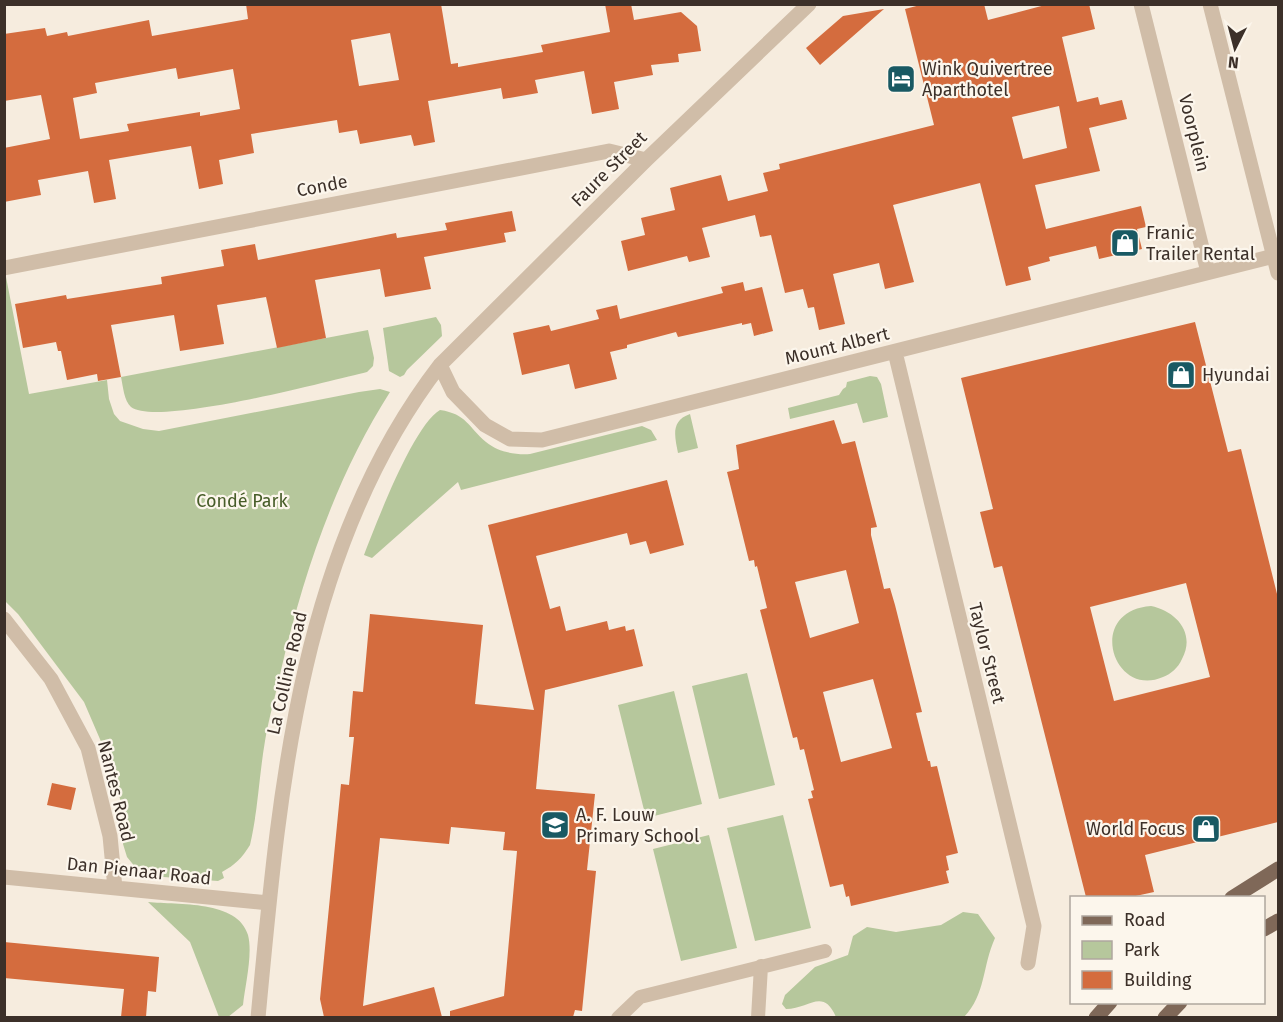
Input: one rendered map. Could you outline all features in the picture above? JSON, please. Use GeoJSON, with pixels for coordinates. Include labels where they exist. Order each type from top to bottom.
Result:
{"type":"FeatureCollection","features":[{"type":"Feature","properties":{"kind":"main road"},"geometry":{"type":"LineString","coordinates":[[1234,896],[1278,868]]}},
{"type":"Feature","properties":{"kind":"main road"},"geometry":{"type":"LineString","coordinates":[[1096,1017],[1108,1004]]}},
{"type":"Feature","properties":{"kind":"main road"},"geometry":{"type":"LineString","coordinates":[[1165,1017],[1178,1004]]}},
{"type":"Feature","properties":{"kind":"street","name":"Faure Street"},"geometry":{"type":"LineString","coordinates":[[440,365],[646,160],[810,4]]}},
{"type":"Feature","properties":{"kind":"street","name":"Voorplein"},"geometry":{"type":"LineString","coordinates":[[1142,4],[1208,272]]}},
{"type":"Feature","properties":{"kind":"street"},"geometry":{"type":"LineString","coordinates":[[1210,4],[1278,273]]}},
{"type":"Feature","properties":{"kind":"street","name":"Conde"},"geometry":{"type":"LineString","coordinates":[[4,267],[609,151],[646,160]]}},
{"type":"Feature","properties":{"kind":"street","name":"Mount Albert"},"geometry":{"type":"LineString","coordinates":[[440,365],[453,392],[484,425],[510,439],[542,440],[1274,256]]}},
{"type":"Feature","properties":{"kind":"street","name":"Taylor Street"},"geometry":{"type":"LineString","coordinates":[[895,352],[1034,926],[1028,963]]}},
{"type":"Feature","properties":{"kind":"street","name":"La Colline Road"},"geometry":{"type":"LineString","coordinates":[[258,1017],[269,903],[294,720],[325,592],[346,534],[375,468],[417,395],[440,365]]}},
{"type":"Feature","properties":{"kind":"street","name":"Nantes Road"},"geometry":{"type":"LineString","coordinates":[[4,619],[51,679],[88,748],[110,836],[115,888]]}},
{"type":"Feature","properties":{"kind":"street","name":"Dan Pienaar Road"},"geometry":{"type":"LineString","coordinates":[[4,877],[269,903]]}},
{"type":"Feature","properties":{"kind":"lane"},"geometry":{"type":"LineString","coordinates":[[618,1017],[640,997],[825,951]]}},
{"type":"Feature","properties":{"kind":"lane"},"geometry":{"type":"LineString","coordinates":[[758,1017],[761,966]]}},
{"type":"Feature","properties":{"kind":"green space","name":"Condé Park"},"geometry":{"type":"Polygon","coordinates":[[[6,277],[29,394],[107,380],[109,399],[114,414],[120,421],[143,429],[159,431],[359,392],[380,389],[390,392],[353,458],[311,561],[290,633],[267,732],[250,845],[238,861],[222,872],[224,878],[218,881],[150,876],[136,868],[127,857],[123,844],[125,824],[115,774],[84,702],[18,614],[5,601],[4,278],[6,277]]]}},
{"type":"Feature","properties":{"kind":"green space"},"geometry":{"type":"Polygon","coordinates":[[[436,317],[441,325],[442,336],[404,375],[400,377],[389,371],[383,328],[436,317]]]}},
{"type":"Feature","properties":{"kind":"green space"},"geometry":{"type":"Polygon","coordinates":[[[368,330],[374,358],[373,366],[367,372],[244,400],[174,411],[147,412],[131,407],[124,393],[121,377],[368,330]]]}},
{"type":"Feature","properties":{"kind":"green space"},"geometry":{"type":"Polygon","coordinates":[[[870,376],[877,377],[881,384],[888,417],[863,423],[857,403],[790,419],[788,408],[839,395],[847,382],[870,376]]]}},
{"type":"Feature","properties":{"kind":"green space"},"geometry":{"type":"Polygon","coordinates":[[[440,410],[462,418],[491,445],[513,453],[530,454],[642,426],[651,430],[657,440],[461,490],[458,482],[372,558],[364,555],[407,455],[429,420],[440,410]]]}},
{"type":"Feature","properties":{"kind":"green space"},"geometry":{"type":"Polygon","coordinates":[[[690,414],[698,448],[678,453],[675,430],[679,421],[690,414]]]}},
{"type":"Feature","properties":{"kind":"green space"},"geometry":{"type":"Polygon","coordinates":[[[1151,606],[1175,618],[1185,632],[1187,640],[1182,659],[1174,670],[1163,677],[1145,680],[1131,676],[1120,666],[1114,652],[1113,636],[1118,622],[1131,611],[1151,606]]]}},
{"type":"Feature","properties":{"kind":"green space"},"geometry":{"type":"Polygon","coordinates":[[[747,673],[775,785],[719,799],[692,686],[747,673]]]}},
{"type":"Feature","properties":{"kind":"green space"},"geometry":{"type":"Polygon","coordinates":[[[674,691],[702,804],[646,818],[618,705],[674,691]]]}},
{"type":"Feature","properties":{"kind":"green space"},"geometry":{"type":"Polygon","coordinates":[[[783,815],[811,928],[755,941],[727,828],[783,815]]]}},
{"type":"Feature","properties":{"kind":"green space"},"geometry":{"type":"Polygon","coordinates":[[[709,835],[737,948],[681,961],[653,849],[709,835]]]}},
{"type":"Feature","properties":{"kind":"green space"},"geometry":{"type":"Polygon","coordinates":[[[148,902],[206,906],[232,915],[242,924],[248,935],[250,951],[243,1005],[228,1017],[219,1017],[190,942],[148,902]]]}},
{"type":"Feature","properties":{"kind":"green space"},"geometry":{"type":"Polygon","coordinates":[[[963,912],[978,914],[995,938],[980,990],[964,1017],[836,1017],[831,1008],[821,1001],[786,1009],[782,1004],[785,995],[815,967],[848,955],[853,936],[867,927],[896,932],[941,925],[963,912]]]}},
{"type":"Feature","properties":{"kind":"building"},"geometry":{"type":"Polygon","coordinates":[[[246,4],[441,4],[451,64],[458,63],[458,67],[543,52],[541,45],[610,32],[605,4],[631,4],[634,20],[681,12],[697,26],[701,51],[678,54],[679,62],[651,65],[653,75],[614,82],[619,109],[592,114],[584,71],[535,80],[538,93],[503,99],[501,88],[428,101],[435,142],[414,146],[411,135],[360,144],[357,130],[339,133],[337,120],[251,134],[254,153],[219,160],[223,184],[199,189],[191,146],[109,160],[116,199],[94,203],[88,171],[38,180],[41,195],[4,202],[4,148],[50,139],[41,95],[4,101],[4,34],[45,28],[47,36],[67,32],[68,36],[149,20],[152,36],[248,19],[246,4]],[[390,33],[351,40],[359,86],[399,80],[390,33]],[[176,68],[95,83],[97,93],[73,98],[80,139],[129,131],[127,124],[200,112],[200,116],[240,109],[233,69],[178,79],[176,68]]]}},
{"type":"Feature","properties":{"kind":"building"},"geometry":{"type":"Polygon","coordinates":[[[924,4],[984,4],[988,20],[1049,4],[1089,4],[1095,29],[1062,37],[1077,102],[1098,97],[1100,105],[1122,100],[1127,119],[1089,128],[1100,171],[1035,185],[1046,229],[1141,206],[1146,227],[1137,229],[1142,249],[1099,259],[1096,246],[1049,257],[1050,261],[1028,267],[1031,280],[1006,286],[980,183],[893,205],[914,282],[885,289],[879,263],[833,274],[845,324],[819,330],[814,307],[808,308],[803,289],[785,293],[771,235],[760,237],[755,215],[702,228],[710,257],[689,262],[687,256],[628,271],[621,241],[645,235],[641,218],[675,210],[670,188],[721,175],[728,201],[768,191],[763,173],[780,169],[779,164],[934,125],[905,9],[924,4]],[[1059,106],[1012,117],[1023,159],[1067,148],[1059,106]]]}},
{"type":"Feature","properties":{"kind":"building"},"geometry":{"type":"Polygon","coordinates":[[[884,9],[820,65],[806,48],[843,16],[884,9]]]}},
{"type":"Feature","properties":{"kind":"building"},"geometry":{"type":"Polygon","coordinates":[[[512,211],[516,231],[504,233],[506,242],[424,257],[431,289],[385,297],[380,269],[315,280],[326,338],[277,348],[266,297],[217,305],[224,344],[180,351],[174,315],[111,325],[121,377],[98,381],[97,374],[67,380],[61,351],[58,351],[56,342],[23,348],[15,304],[66,295],[67,299],[162,284],[161,277],[224,266],[221,250],[255,244],[258,260],[396,233],[397,238],[447,230],[445,223],[512,211]]]}},
{"type":"Feature","properties":{"kind":"building"},"geometry":{"type":"Polygon","coordinates":[[[743,282],[745,291],[762,287],[773,331],[754,336],[751,323],[742,325],[742,323],[678,337],[676,332],[627,345],[627,348],[610,352],[617,379],[575,389],[569,364],[522,375],[513,333],[549,325],[551,331],[599,319],[596,310],[617,305],[620,319],[723,293],[721,287],[743,282]]]}},
{"type":"Feature","properties":{"kind":"building"},"geometry":{"type":"Polygon","coordinates":[[[1195,322],[1228,452],[1241,449],[1278,598],[1278,822],[1145,855],[1154,892],[1136,896],[1086,896],[1002,566],[994,568],[980,512],[993,509],[961,378],[1195,322]],[[1186,583],[1090,607],[1114,701],[1210,677],[1186,583]]]}},
{"type":"Feature","properties":{"kind":"building"},"geometry":{"type":"Polygon","coordinates":[[[834,420],[842,444],[855,441],[877,527],[871,528],[871,535],[884,589],[890,588],[895,605],[922,712],[916,713],[928,761],[931,767],[937,766],[958,853],[946,856],[949,883],[851,906],[843,884],[830,887],[808,799],[813,798],[811,791],[814,790],[804,749],[800,750],[797,737],[793,738],[760,610],[767,608],[757,566],[755,567],[754,560],[749,561],[727,472],[739,469],[736,445],[834,420]],[[846,570],[795,582],[810,638],[859,623],[846,570]],[[873,679],[823,692],[841,762],[892,748],[873,679]]]}},
{"type":"Feature","properties":{"kind":"building"},"geometry":{"type":"Polygon","coordinates":[[[667,480],[684,545],[650,554],[646,541],[630,545],[627,533],[536,556],[550,609],[560,606],[566,631],[607,621],[609,630],[625,626],[626,631],[634,629],[643,666],[545,690],[536,789],[595,794],[587,870],[596,871],[582,1011],[575,1010],[573,1017],[450,1017],[450,1011],[504,996],[517,851],[503,850],[505,832],[451,827],[449,844],[380,838],[363,1006],[434,987],[442,1017],[324,1017],[320,999],[341,784],[349,785],[354,737],[349,737],[353,691],[363,692],[370,614],[483,625],[475,704],[534,710],[488,525],[667,480]]]}},
{"type":"Feature","properties":{"kind":"building"},"geometry":{"type":"Polygon","coordinates":[[[52,783],[76,788],[71,810],[47,805],[52,783]]]}},
{"type":"Feature","properties":{"kind":"building"},"geometry":{"type":"Polygon","coordinates":[[[4,942],[159,957],[156,992],[148,991],[146,1017],[121,1017],[124,989],[4,978],[4,942]]]}},
{"type":"Feature","properties":{"kind":"place","name":"Wink Quivertree Aparthotel"},"geometry":{"type":"Point","coordinates":[901,79]}},
{"type":"Feature","properties":{"kind":"place","name":"Franic Trailer Rental"},"geometry":{"type":"Point","coordinates":[1125,243]}},
{"type":"Feature","properties":{"kind":"place","name":"Hyundai"},"geometry":{"type":"Point","coordinates":[1181,375]}},
{"type":"Feature","properties":{"kind":"place","name":"A. F. Louw Primary School"},"geometry":{"type":"Point","coordinates":[555,825]}},
{"type":"Feature","properties":{"kind":"place","name":"World Focus"},"geometry":{"type":"Point","coordinates":[1206,829]}}]}
